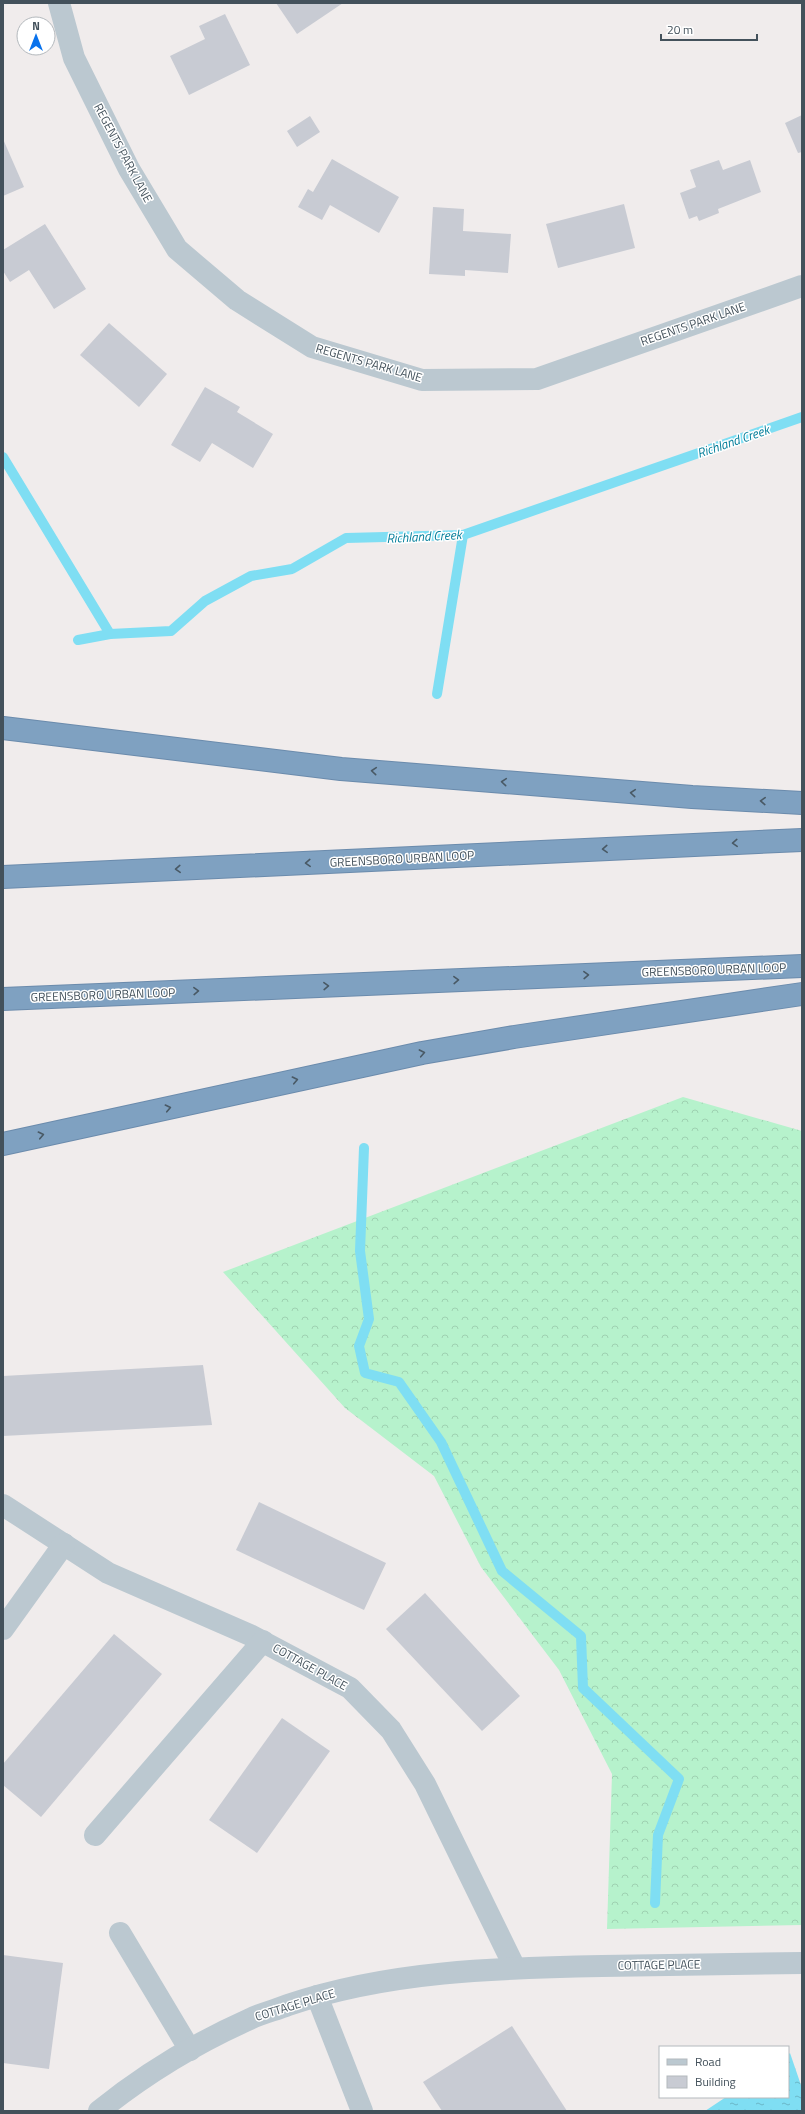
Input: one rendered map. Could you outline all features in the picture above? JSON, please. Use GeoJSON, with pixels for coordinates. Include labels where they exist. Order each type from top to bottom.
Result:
{"type":"FeatureCollection","features":[{"type":"Feature","properties":{"kind":"highway"},"geometry":{"type":"LineString","coordinates":[[3,728],[341,769],[692,797],[802,803]]}},
{"type":"Feature","properties":{"kind":"highway","name":"GREENSBORO URBAN LOOP"},"geometry":{"type":"LineString","coordinates":[[3,877],[802,840]]}},
{"type":"Feature","properties":{"kind":"highway","name":"GREENSBORO URBAN LOOP"},"geometry":{"type":"LineString","coordinates":[[3,999],[802,966]]}},
{"type":"Feature","properties":{"kind":"highway"},"geometry":{"type":"LineString","coordinates":[[3,1144],[422,1053],[514,1037],[802,994]]}},
{"type":"Feature","properties":{"kind":"street","name":"REGENTS PARK LANE"},"geometry":{"type":"LineString","coordinates":[[59,3],[74,58],[129,169],[177,249],[238,300],[312,347],[422,380],[537,379],[802,286]]}},
{"type":"Feature","properties":{"kind":"street","name":"COTTAGE PLACE"},"geometry":{"type":"LineString","coordinates":[[3,1505],[108,1573],[263,1641],[350,1688],[391,1730],[425,1784],[515,1968]]}},
{"type":"Feature","properties":{"kind":"street"},"geometry":{"type":"LineString","coordinates":[[3,1629],[64,1544]]}},
{"type":"Feature","properties":{"kind":"street"},"geometry":{"type":"LineString","coordinates":[[95,1835],[263,1641]]}},
{"type":"Feature","properties":{"kind":"street"},"geometry":{"type":"LineString","coordinates":[[120,1933],[190,2050]]}},
{"type":"Feature","properties":{"kind":"street","name":"COTTAGE PLACE"},"geometry":{"type":"LineString","coordinates":[[99,2111],[128,2088],[190,2050],[251,2018],[317,1996],[371,1983],[444,1973],[515,1968],[802,1963]]}},
{"type":"Feature","properties":{"kind":"street"},"geometry":{"type":"LineString","coordinates":[[317,1996],[362,2111]]}},
{"type":"Feature","properties":{"kind":"green space"},"geometry":{"type":"Polygon","coordinates":[[[683,1097],[802,1131],[802,1925],[607,1929],[612,1774],[559,1670],[481,1567],[434,1476],[345,1408],[223,1272],[683,1097]]]}},
{"type":"Feature","properties":{"kind":"water"},"geometry":{"type":"Polygon","coordinates":[[[790,2053],[802,2088],[802,2111],[705,2111],[724,2098],[789,2098],[790,2053]]]}},
{"type":"Feature","properties":{"kind":"building"},"geometry":{"type":"Polygon","coordinates":[[[276,3],[343,3],[297,34],[276,3]]]}},
{"type":"Feature","properties":{"kind":"building"},"geometry":{"type":"Polygon","coordinates":[[[225,14],[250,65],[189,95],[170,56],[205,39],[199,26],[225,14]]]}},
{"type":"Feature","properties":{"kind":"building"},"geometry":{"type":"Polygon","coordinates":[[[802,115],[802,152],[798,153],[785,123],[802,115]]]}},
{"type":"Feature","properties":{"kind":"building"},"geometry":{"type":"Polygon","coordinates":[[[310,116],[320,132],[297,147],[287,131],[310,116]]]}},
{"type":"Feature","properties":{"kind":"building"},"geometry":{"type":"Polygon","coordinates":[[[3,139],[24,187],[3,196],[3,139]]]}},
{"type":"Feature","properties":{"kind":"building"},"geometry":{"type":"Polygon","coordinates":[[[332,159],[399,197],[379,233],[330,205],[322,220],[298,207],[308,189],[313,192],[332,159]]]}},
{"type":"Feature","properties":{"kind":"building"},"geometry":{"type":"Polygon","coordinates":[[[719,160],[723,170],[750,160],[761,192],[718,209],[719,213],[699,221],[697,216],[689,219],[680,193],[696,187],[690,170],[719,160]]]}},
{"type":"Feature","properties":{"kind":"building"},"geometry":{"type":"Polygon","coordinates":[[[624,204],[635,248],[558,268],[546,224],[624,204]]]}},
{"type":"Feature","properties":{"kind":"building"},"geometry":{"type":"Polygon","coordinates":[[[433,207],[464,209],[463,231],[511,234],[508,273],[465,270],[465,276],[429,274],[433,207]]]}},
{"type":"Feature","properties":{"kind":"building"},"geometry":{"type":"Polygon","coordinates":[[[45,224],[86,289],[54,309],[29,270],[10,282],[3,271],[3,250],[45,224]]]}},
{"type":"Feature","properties":{"kind":"building"},"geometry":{"type":"Polygon","coordinates":[[[109,323],[167,374],[139,407],[80,355],[109,323]]]}},
{"type":"Feature","properties":{"kind":"building"},"geometry":{"type":"Polygon","coordinates":[[[205,387],[240,407],[237,412],[273,434],[253,468],[212,443],[200,462],[171,445],[205,387]]]}},
{"type":"Feature","properties":{"kind":"building"},"geometry":{"type":"Polygon","coordinates":[[[203,1365],[212,1425],[3,1436],[3,1376],[203,1365]]]}},
{"type":"Feature","properties":{"kind":"building"},"geometry":{"type":"Polygon","coordinates":[[[259,1502],[386,1563],[364,1610],[236,1550],[259,1502]]]}},
{"type":"Feature","properties":{"kind":"building"},"geometry":{"type":"Polygon","coordinates":[[[425,1593],[520,1696],[482,1731],[386,1629],[425,1593]]]}},
{"type":"Feature","properties":{"kind":"building"},"geometry":{"type":"Polygon","coordinates":[[[114,1634],[162,1674],[41,1817],[3,1785],[3,1764],[114,1634]]]}},
{"type":"Feature","properties":{"kind":"building"},"geometry":{"type":"Polygon","coordinates":[[[282,1718],[330,1751],[257,1853],[209,1820],[282,1718]]]}},
{"type":"Feature","properties":{"kind":"building"},"geometry":{"type":"Polygon","coordinates":[[[3,1955],[63,1963],[49,2069],[3,2063],[3,1955]]]}},
{"type":"Feature","properties":{"kind":"building"},"geometry":{"type":"Polygon","coordinates":[[[512,2026],[567,2111],[442,2111],[423,2082],[512,2026]]]}},
{"type":"Feature","properties":{"kind":"waterway","name":"Richland Creek"},"geometry":{"type":"LineString","coordinates":[[78,640],[110,634],[171,631],[205,601],[251,576],[292,569],[346,538],[463,535],[802,417]]}},
{"type":"Feature","properties":{"kind":"waterway"},"geometry":{"type":"LineString","coordinates":[[3,457],[110,634]]}},
{"type":"Feature","properties":{"kind":"waterway"},"geometry":{"type":"LineString","coordinates":[[437,694],[463,535]]}},
{"type":"Feature","properties":{"kind":"waterway"},"geometry":{"type":"LineString","coordinates":[[364,1148],[360,1251],[369,1319],[359,1346],[365,1373],[399,1382],[441,1442],[502,1571],[581,1636],[583,1688],[679,1779],[658,1835],[655,1903]]}}]}
